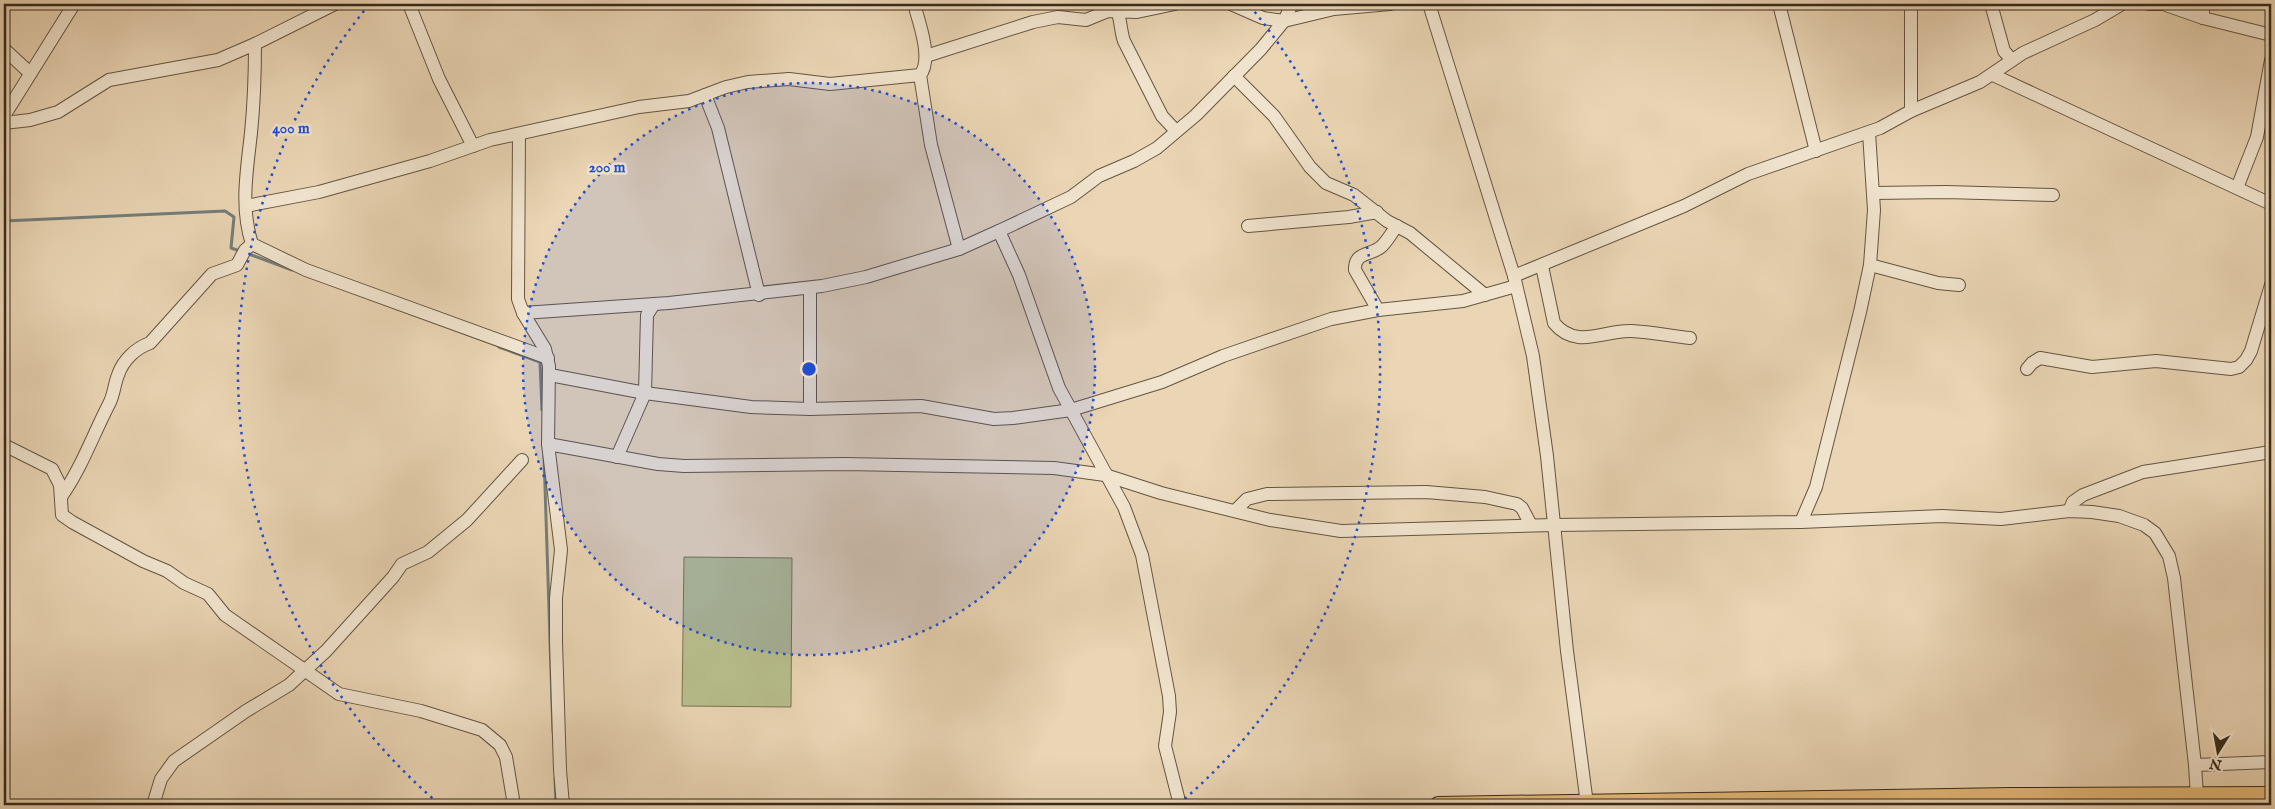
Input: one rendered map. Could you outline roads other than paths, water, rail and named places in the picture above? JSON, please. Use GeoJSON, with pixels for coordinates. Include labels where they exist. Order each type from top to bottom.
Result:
{"type":"FeatureCollection","features":[{"type":"Feature","properties":{"kind":"main road"},"geometry":{"type":"LineString","coordinates":[[1438,805],[1960,802],[2011,796],[2196,801],[2271,795]]}},
{"type":"Feature","properties":{"kind":"street"},"geometry":{"type":"LineString","coordinates":[[4,116],[74,4]]}},
{"type":"Feature","properties":{"kind":"street"},"geometry":{"type":"LineString","coordinates":[[4,123],[30,120],[58,112],[109,80],[218,60],[255,44],[320,7],[335,4]]}},
{"type":"Feature","properties":{"kind":"street"},"geometry":{"type":"LineString","coordinates":[[409,4],[439,79],[473,146]]}},
{"type":"Feature","properties":{"kind":"street"},"geometry":{"type":"LineString","coordinates":[[914,4],[926,56],[925,67],[920,75],[931,145],[959,249]]}},
{"type":"Feature","properties":{"kind":"street"},"geometry":{"type":"LineString","coordinates":[[926,56],[1033,22],[1058,18],[1086,20],[1116,7],[1137,12],[1174,4]]}},
{"type":"Feature","properties":{"kind":"street"},"geometry":{"type":"LineString","coordinates":[[1231,4],[1263,18],[1284,21],[1334,9],[1390,4]]}},
{"type":"Feature","properties":{"kind":"street"},"geometry":{"type":"LineString","coordinates":[[522,313],[654,304],[810,288],[866,277],[959,249],[1071,196],[1095,178],[1134,161],[1156,148],[1261,49],[1284,21],[1292,4]]}},
{"type":"Feature","properties":{"kind":"street"},"geometry":{"type":"LineString","coordinates":[[1429,4],[1515,281],[1526,322],[1538,382],[1567,652],[1587,804]]}},
{"type":"Feature","properties":{"kind":"street"},"geometry":{"type":"LineString","coordinates":[[1779,4],[1816,151]]}},
{"type":"Feature","properties":{"kind":"street"},"geometry":{"type":"LineString","coordinates":[[1910,4],[1911,111]]}},
{"type":"Feature","properties":{"kind":"street"},"geometry":{"type":"LineString","coordinates":[[1991,4],[2004,51],[2012,60]]}},
{"type":"Feature","properties":{"kind":"street"},"geometry":{"type":"LineString","coordinates":[[550,375],[645,393],[751,407],[810,409],[926,406],[994,419],[1036,416],[1071,410],[1162,382],[1223,356],[1331,319],[1378,310],[1463,301],[1485,296],[1542,266],[1684,206],[1748,174],[1869,133],[1911,111],[1993,75],[2012,60],[2095,20],[2122,4]]}},
{"type":"Feature","properties":{"kind":"street"},"geometry":{"type":"LineString","coordinates":[[2149,4],[2166,4],[2203,18],[2271,35]]}},
{"type":"Feature","properties":{"kind":"street"},"geometry":{"type":"LineString","coordinates":[[2203,4],[2203,18]]}},
{"type":"Feature","properties":{"kind":"street"},"geometry":{"type":"LineString","coordinates":[[1116,7],[1124,42],[1162,116],[1176,131]]}},
{"type":"Feature","properties":{"kind":"street"},"geometry":{"type":"LineString","coordinates":[[252,244],[246,206],[245,179],[255,92],[255,44]]}},
{"type":"Feature","properties":{"kind":"street"},"geometry":{"type":"LineString","coordinates":[[4,49],[30,74]]}},
{"type":"Feature","properties":{"kind":"street"},"geometry":{"type":"LineString","coordinates":[[2237,188],[2257,137],[2271,60]]}},
{"type":"Feature","properties":{"kind":"street"},"geometry":{"type":"LineString","coordinates":[[246,206],[318,192],[519,134],[639,107],[689,101],[726,87],[766,80],[800,80],[824,84],[920,75]]}},
{"type":"Feature","properties":{"kind":"street"},"geometry":{"type":"LineString","coordinates":[[1993,75],[2271,204]]}},
{"type":"Feature","properties":{"kind":"street"},"geometry":{"type":"LineString","coordinates":[[1234,76],[1274,116],[1310,166],[1326,183],[1354,195],[1397,226],[1410,233],[1485,296]]}},
{"type":"Feature","properties":{"kind":"street"},"geometry":{"type":"LineString","coordinates":[[705,95],[718,128],[759,294]]}},
{"type":"Feature","properties":{"kind":"street"},"geometry":{"type":"LineString","coordinates":[[1801,522],[1816,487],[1870,265],[1874,210],[1869,133]]}},
{"type":"Feature","properties":{"kind":"street"},"geometry":{"type":"LineString","coordinates":[[519,134],[518,299],[522,313],[541,340],[548,358],[550,375],[547,410],[548,444],[560,550],[556,598],[556,642],[563,805]]}},
{"type":"Feature","properties":{"kind":"street"},"geometry":{"type":"LineString","coordinates":[[1873,193],[1946,192],[2053,195]]}},
{"type":"Feature","properties":{"kind":"street"},"geometry":{"type":"LineString","coordinates":[[1248,226],[1349,217],[1377,212]]}},
{"type":"Feature","properties":{"kind":"street"},"geometry":{"type":"LineString","coordinates":[[1378,310],[1355,270],[1355,264],[1359,256],[1383,245],[1397,226]]}},
{"type":"Feature","properties":{"kind":"street"},"geometry":{"type":"LineString","coordinates":[[999,230],[1018,275],[1049,364],[1071,410],[1124,507],[1142,555],[1169,696],[1170,712],[1165,746],[1180,805]]}},
{"type":"Feature","properties":{"kind":"street"},"geometry":{"type":"LineString","coordinates":[[252,244],[306,270],[548,358]]}},
{"type":"Feature","properties":{"kind":"street"},"geometry":{"type":"LineString","coordinates":[[61,497],[75,478],[99,420],[113,394],[118,374],[128,358],[140,347],[150,343],[212,274],[237,265],[245,250],[252,244]]}},
{"type":"Feature","properties":{"kind":"street"},"geometry":{"type":"LineString","coordinates":[[1870,265],[1938,283],[1959,285]]}},
{"type":"Feature","properties":{"kind":"street"},"geometry":{"type":"LineString","coordinates":[[1542,266],[1554,323],[1572,336],[1588,338],[1630,331],[1690,338]]}},
{"type":"Feature","properties":{"kind":"street"},"geometry":{"type":"LineString","coordinates":[[2027,369],[2040,358],[2092,367],[2156,361],[2214,368],[2235,368],[2246,360],[2248,356],[2271,285]]}},
{"type":"Feature","properties":{"kind":"street"},"geometry":{"type":"LineString","coordinates":[[810,288],[810,409]]}},
{"type":"Feature","properties":{"kind":"street"},"geometry":{"type":"LineString","coordinates":[[617,457],[645,393],[647,315],[654,304]]}},
{"type":"Feature","properties":{"kind":"street"},"geometry":{"type":"LineString","coordinates":[[548,444],[617,457],[684,466],[882,464],[1054,468],[1105,474],[1161,493],[1236,510],[1270,520],[1341,531],[1531,525],[1801,522],[1942,516],[2001,519],[2069,511],[2119,516],[2144,525],[2154,533],[2165,548],[2174,578],[2195,765],[2196,801]]}},
{"type":"Feature","properties":{"kind":"street"},"geometry":{"type":"LineString","coordinates":[[4,445],[52,469],[57,477],[62,514],[72,522],[143,561],[167,571],[184,583],[208,594],[225,615],[273,647],[304,672],[339,694],[421,711],[482,730],[500,745],[506,757],[514,805]]}},
{"type":"Feature","properties":{"kind":"street"},"geometry":{"type":"LineString","coordinates":[[2069,511],[2077,498],[2143,472],[2271,452]]}},
{"type":"Feature","properties":{"kind":"street"},"geometry":{"type":"LineString","coordinates":[[154,805],[161,779],[174,761],[246,711],[289,685],[326,651],[370,603],[402,564],[428,552],[467,520],[522,460]]}},
{"type":"Feature","properties":{"kind":"street"},"geometry":{"type":"LineString","coordinates":[[1236,510],[1247,499],[1267,494],[1426,492],[1508,500],[1522,508],[1531,525]]}},
{"type":"Feature","properties":{"kind":"street"},"geometry":{"type":"LineString","coordinates":[[2195,765],[2271,762]]}},
{"type":"Feature","properties":{"kind":"waterway"},"geometry":{"type":"LineString","coordinates":[[4,221],[225,211],[234,217],[231,248],[240,251]]}},
{"type":"Feature","properties":{"kind":"waterway"},"geometry":{"type":"LineString","coordinates":[[246,253],[292,270]]}},
{"type":"Feature","properties":{"kind":"waterway"},"geometry":{"type":"LineString","coordinates":[[499,347],[540,362],[542,410]]}},
{"type":"Feature","properties":{"kind":"waterway"},"geometry":{"type":"LineString","coordinates":[[544,456],[553,732]]}},
{"type":"Feature","properties":{"kind":"waterway"},"geometry":{"type":"LineString","coordinates":[[555,778],[556,805]]}}]}
